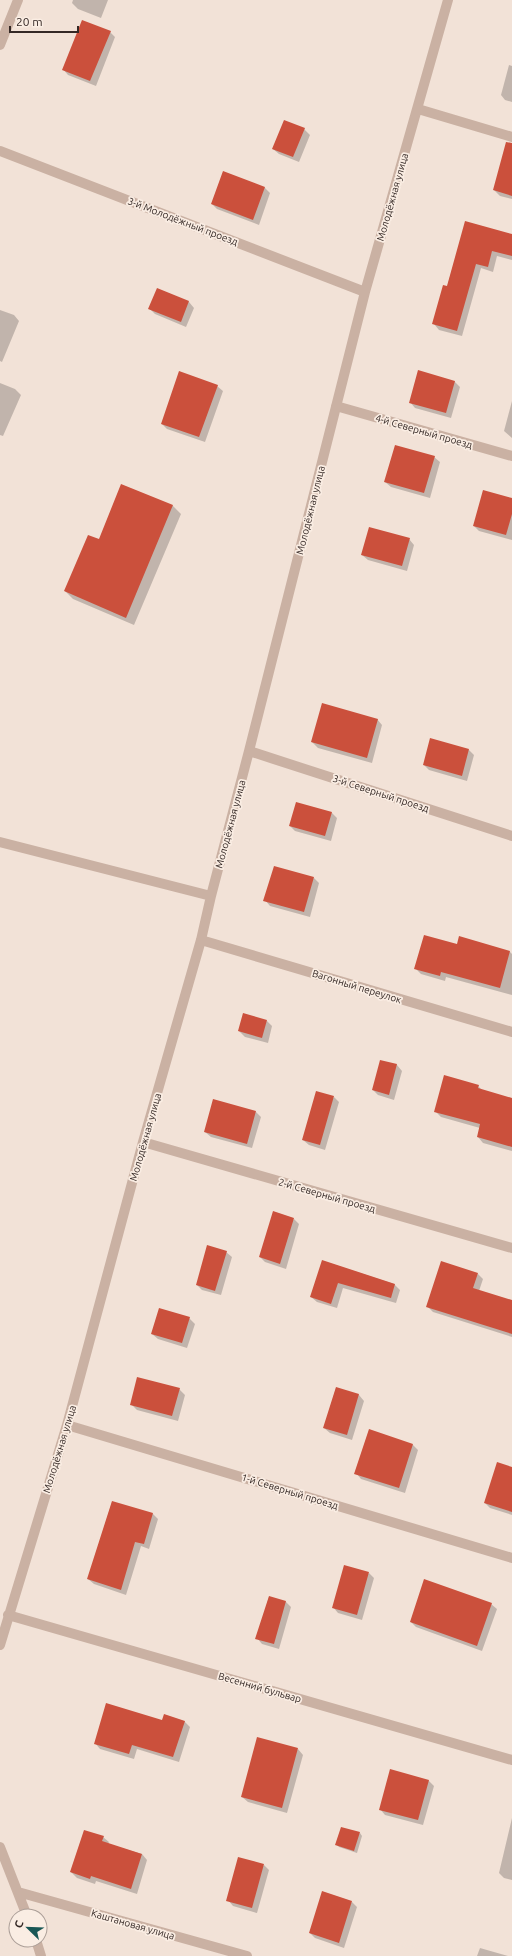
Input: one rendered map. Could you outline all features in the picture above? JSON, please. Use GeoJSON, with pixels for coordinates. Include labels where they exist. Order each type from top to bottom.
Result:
{"type":"FeatureCollection","features":[{"type":"Feature","properties":{"kind":"street"},"geometry":{"type":"LineString","coordinates":[[0,46],[18,0]]}},
{"type":"Feature","properties":{"kind":"street","name":"Молодёжная улица"},"geometry":{"type":"LineString","coordinates":[[0,1645],[67,1425],[143,1142],[201,940],[365,292],[448,0]]}},
{"type":"Feature","properties":{"kind":"street"},"geometry":{"type":"LineString","coordinates":[[418,109],[512,137]]}},
{"type":"Feature","properties":{"kind":"street","name":"3-й Молодёжный проезд"},"geometry":{"type":"LineString","coordinates":[[0,151],[365,292]]}},
{"type":"Feature","properties":{"kind":"street","name":"4-й Северный проезд"},"geometry":{"type":"LineString","coordinates":[[336,406],[512,456]]}},
{"type":"Feature","properties":{"kind":"street","name":"3-й Северный проезд"},"geometry":{"type":"LineString","coordinates":[[249,751],[512,836]]}},
{"type":"Feature","properties":{"kind":"street"},"geometry":{"type":"LineString","coordinates":[[0,842],[211,896]]}},
{"type":"Feature","properties":{"kind":"street","name":"Вагонный переулок"},"geometry":{"type":"LineString","coordinates":[[201,940],[512,1032]]}},
{"type":"Feature","properties":{"kind":"street","name":"2-й Северный проезд"},"geometry":{"type":"LineString","coordinates":[[143,1142],[512,1248]]}},
{"type":"Feature","properties":{"kind":"street","name":"1-й Северный проезд"},"geometry":{"type":"LineString","coordinates":[[67,1425],[512,1558]]}},
{"type":"Feature","properties":{"kind":"street","name":"Весенний бульвар"},"geometry":{"type":"LineString","coordinates":[[8,1615],[512,1760]]}},
{"type":"Feature","properties":{"kind":"street"},"geometry":{"type":"LineString","coordinates":[[0,1847],[24,1908]]}},
{"type":"Feature","properties":{"kind":"street","name":"Каштановая улица"},"geometry":{"type":"LineString","coordinates":[[18,1892],[248,1956]]}},
{"type":"Feature","properties":{"kind":"building"},"geometry":{"type":"Polygon","coordinates":[[[82,20],[111,31],[90,81],[62,70],[82,20]]]}},
{"type":"Feature","properties":{"kind":"building"},"geometry":{"type":"Polygon","coordinates":[[[284,120],[305,128],[293,157],[272,149],[284,120]]]}},
{"type":"Feature","properties":{"kind":"building"},"geometry":{"type":"Polygon","coordinates":[[[506,142],[512,143],[512,196],[493,190],[506,142]]]}},
{"type":"Feature","properties":{"kind":"building"},"geometry":{"type":"Polygon","coordinates":[[[223,171],[265,187],[253,220],[211,204],[223,171]]]}},
{"type":"Feature","properties":{"kind":"building"},"geometry":{"type":"Polygon","coordinates":[[[465,221],[512,234],[512,256],[492,251],[488,267],[476,264],[457,331],[432,324],[443,285],[447,286],[465,221]]]}},
{"type":"Feature","properties":{"kind":"building"},"geometry":{"type":"Polygon","coordinates":[[[157,288],[189,301],[181,322],[148,309],[157,288]]]}},
{"type":"Feature","properties":{"kind":"building"},"geometry":{"type":"Polygon","coordinates":[[[418,370],[455,381],[446,413],[409,403],[418,370]]]}},
{"type":"Feature","properties":{"kind":"building"},"geometry":{"type":"Polygon","coordinates":[[[179,371],[218,385],[199,437],[161,424],[179,371]]]}},
{"type":"Feature","properties":{"kind":"building"},"geometry":{"type":"Polygon","coordinates":[[[395,445],[435,456],[424,493],[384,482],[395,445]]]}},
{"type":"Feature","properties":{"kind":"building"},"geometry":{"type":"Polygon","coordinates":[[[121,484],[173,505],[126,618],[64,591],[88,535],[99,539],[121,484]]]}},
{"type":"Feature","properties":{"kind":"building"},"geometry":{"type":"Polygon","coordinates":[[[483,490],[512,498],[512,514],[506,535],[473,526],[483,490]]]}},
{"type":"Feature","properties":{"kind":"building"},"geometry":{"type":"Polygon","coordinates":[[[369,527],[410,538],[402,566],[361,555],[369,527]]]}},
{"type":"Feature","properties":{"kind":"building"},"geometry":{"type":"Polygon","coordinates":[[[322,703],[378,719],[367,758],[311,742],[322,703]]]}},
{"type":"Feature","properties":{"kind":"building"},"geometry":{"type":"Polygon","coordinates":[[[430,738],[469,749],[462,776],[423,765],[430,738]]]}},
{"type":"Feature","properties":{"kind":"building"},"geometry":{"type":"Polygon","coordinates":[[[296,802],[332,812],[325,836],[289,826],[296,802]]]}},
{"type":"Feature","properties":{"kind":"building"},"geometry":{"type":"Polygon","coordinates":[[[274,866],[314,877],[304,912],[263,901],[274,866]]]}},
{"type":"Feature","properties":{"kind":"building"},"geometry":{"type":"Polygon","coordinates":[[[424,935],[457,944],[459,936],[510,951],[500,988],[441,972],[440,976],[414,969],[424,935]]]}},
{"type":"Feature","properties":{"kind":"building"},"geometry":{"type":"Polygon","coordinates":[[[243,1013],[267,1020],[262,1038],[238,1031],[243,1013]]]}},
{"type":"Feature","properties":{"kind":"building"},"geometry":{"type":"Polygon","coordinates":[[[380,1060],[397,1064],[389,1095],[372,1090],[380,1060]]]}},
{"type":"Feature","properties":{"kind":"building"},"geometry":{"type":"Polygon","coordinates":[[[444,1075],[479,1085],[478,1088],[512,1098],[512,1147],[477,1137],[480,1124],[434,1112],[444,1075]]]}},
{"type":"Feature","properties":{"kind":"building"},"geometry":{"type":"Polygon","coordinates":[[[316,1091],[334,1096],[320,1145],[302,1140],[316,1091]]]}},
{"type":"Feature","properties":{"kind":"building"},"geometry":{"type":"Polygon","coordinates":[[[213,1099],[256,1111],[247,1144],[204,1132],[213,1099]]]}},
{"type":"Feature","properties":{"kind":"building"},"geometry":{"type":"Polygon","coordinates":[[[273,1211],[294,1218],[280,1264],[259,1257],[273,1211]]]}},
{"type":"Feature","properties":{"kind":"building"},"geometry":{"type":"Polygon","coordinates":[[[207,1245],[227,1251],[215,1291],[196,1285],[207,1245]]]}},
{"type":"Feature","properties":{"kind":"building"},"geometry":{"type":"Polygon","coordinates":[[[322,1260],[395,1284],[391,1298],[338,1283],[331,1304],[310,1297],[322,1260]]]}},
{"type":"Feature","properties":{"kind":"building"},"geometry":{"type":"Polygon","coordinates":[[[441,1261],[478,1273],[473,1288],[512,1300],[512,1334],[426,1307],[441,1261]]]}},
{"type":"Feature","properties":{"kind":"building"},"geometry":{"type":"Polygon","coordinates":[[[159,1308],[190,1317],[182,1343],[151,1334],[159,1308]]]}},
{"type":"Feature","properties":{"kind":"building"},"geometry":{"type":"Polygon","coordinates":[[[137,1377],[180,1388],[172,1416],[130,1405],[137,1377]]]}},
{"type":"Feature","properties":{"kind":"building"},"geometry":{"type":"Polygon","coordinates":[[[336,1387],[359,1394],[347,1435],[323,1428],[336,1387]]]}},
{"type":"Feature","properties":{"kind":"building"},"geometry":{"type":"Polygon","coordinates":[[[369,1429],[413,1444],[399,1488],[354,1474],[369,1429]]]}},
{"type":"Feature","properties":{"kind":"building"},"geometry":{"type":"Polygon","coordinates":[[[497,1462],[512,1467],[512,1512],[484,1503],[497,1462]]]}},
{"type":"Feature","properties":{"kind":"building"},"geometry":{"type":"Polygon","coordinates":[[[112,1501],[153,1513],[144,1544],[135,1542],[121,1590],[87,1579],[112,1501]]]}},
{"type":"Feature","properties":{"kind":"building"},"geometry":{"type":"Polygon","coordinates":[[[344,1565],[369,1572],[357,1615],[332,1608],[344,1565]]]}},
{"type":"Feature","properties":{"kind":"building"},"geometry":{"type":"Polygon","coordinates":[[[424,1579],[492,1603],[477,1646],[410,1622],[424,1579]]]}},
{"type":"Feature","properties":{"kind":"building"},"geometry":{"type":"Polygon","coordinates":[[[269,1596],[286,1601],[274,1644],[255,1639],[269,1596]]]}},
{"type":"Feature","properties":{"kind":"building"},"geometry":{"type":"Polygon","coordinates":[[[106,1703],[162,1720],[164,1714],[185,1721],[173,1757],[132,1745],[129,1754],[94,1744],[106,1703]]]}},
{"type":"Feature","properties":{"kind":"building"},"geometry":{"type":"Polygon","coordinates":[[[257,1737],[298,1748],[282,1808],[241,1797],[257,1737]]]}},
{"type":"Feature","properties":{"kind":"building"},"geometry":{"type":"Polygon","coordinates":[[[390,1769],[429,1780],[418,1820],[379,1810],[390,1769]]]}},
{"type":"Feature","properties":{"kind":"building"},"geometry":{"type":"Polygon","coordinates":[[[341,1827],[360,1832],[354,1851],[335,1845],[341,1827]]]}},
{"type":"Feature","properties":{"kind":"building"},"geometry":{"type":"Polygon","coordinates":[[[84,1830],[104,1836],[102,1841],[142,1854],[131,1889],[91,1876],[90,1879],[70,1872],[84,1830]]]}},
{"type":"Feature","properties":{"kind":"building"},"geometry":{"type":"Polygon","coordinates":[[[238,1857],[264,1864],[252,1908],[226,1901],[238,1857]]]}},
{"type":"Feature","properties":{"kind":"building"},"geometry":{"type":"Polygon","coordinates":[[[322,1891],[352,1901],[339,1943],[309,1933],[322,1891]]]}}]}
